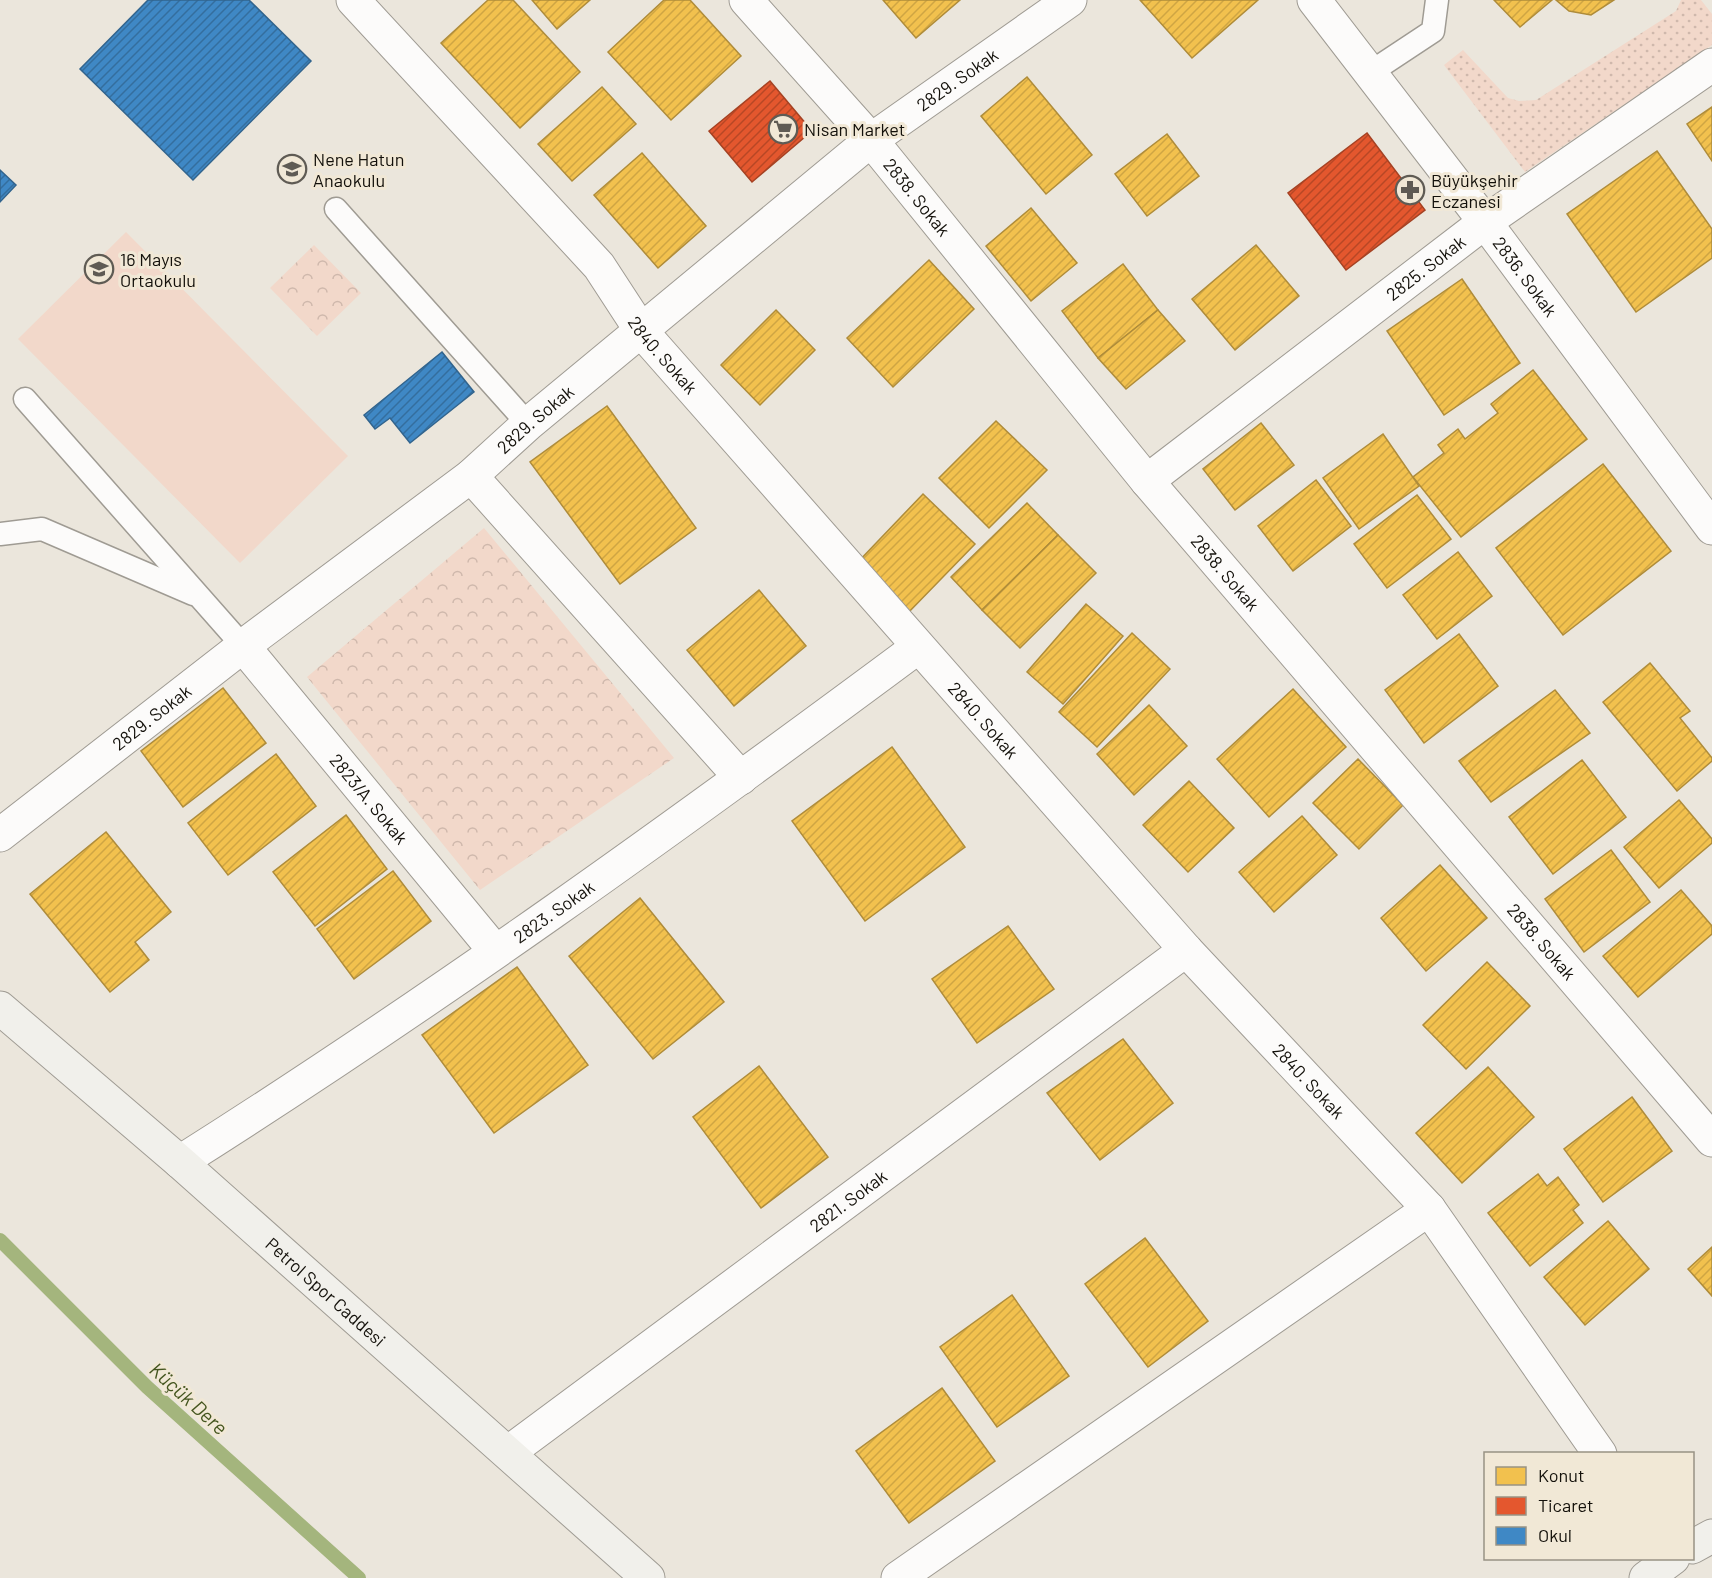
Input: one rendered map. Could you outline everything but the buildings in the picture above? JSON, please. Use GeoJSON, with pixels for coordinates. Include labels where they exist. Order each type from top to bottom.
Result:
{"type":"FeatureCollection","features":[{"type":"Feature","properties":{"kind":"street","name":"2840. Sokak"},"geometry":{"type":"LineString","coordinates":[[353,0],[599,266],[642,332],[1186,950],[1429,1209],[1599,1452]]}},
{"type":"Feature","properties":{"kind":"street","name":"2838. Sokak"},"geometry":{"type":"LineString","coordinates":[[747,0],[871,140],[1148,481],[1712,1140]]}},
{"type":"Feature","properties":{"kind":"street","name":"2829. Sokak"},"geometry":{"type":"LineString","coordinates":[[0,835],[243,646],[471,476],[528,424],[642,332],[871,140],[1070,0]]}},
{"type":"Feature","properties":{"kind":"street","name":"2836. Sokak"},"geometry":{"type":"LineString","coordinates":[[1314,0],[1485,222],[1712,528]]}},
{"type":"Feature","properties":{"kind":"street","name":"2825. Sokak"},"geometry":{"type":"LineString","coordinates":[[1148,481],[1485,222],[1712,65]]}},
{"type":"Feature","properties":{"kind":"street"},"geometry":{"type":"LineString","coordinates":[[471,476],[741,778]]}},
{"type":"Feature","properties":{"kind":"street","name":"2823/A. Sokak"},"geometry":{"type":"LineString","coordinates":[[243,646],[495,951]]}},
{"type":"Feature","properties":{"kind":"street","name":"2823. Sokak"},"geometry":{"type":"LineString","coordinates":[[180,1162],[327,1069],[741,778],[918,647]]}},
{"type":"Feature","properties":{"kind":"street","name":"2821. Sokak"},"geometry":{"type":"LineString","coordinates":[[508,1452],[1186,950]]}},
{"type":"Feature","properties":{"kind":"street","name":"Petrol Spor Caddesi"},"geometry":{"type":"LineString","coordinates":[[0,1008],[180,1162],[648,1578]]}},
{"type":"Feature","properties":{"kind":"street"},"geometry":{"type":"LineString","coordinates":[[898,1578],[1429,1209]]}},
{"type":"Feature","properties":{"kind":"street"},"geometry":{"type":"LineString","coordinates":[[1694,1546],[1712,1536]]}},
{"type":"Feature","properties":{"kind":"street"},"geometry":{"type":"LineString","coordinates":[[1646,1578],[1670,1560]]}},
{"type":"Feature","properties":{"kind":"lane"},"geometry":{"type":"LineString","coordinates":[[1371,72],[1433,31],[1437,0]]}},
{"type":"Feature","properties":{"kind":"lane"},"geometry":{"type":"LineString","coordinates":[[336,209],[528,424]]}},
{"type":"Feature","properties":{"kind":"lane"},"geometry":{"type":"LineString","coordinates":[[25,399],[243,646]]}},
{"type":"Feature","properties":{"kind":"lane"},"geometry":{"type":"LineString","coordinates":[[0,534],[42,529],[200,597]]}},
{"type":"Feature","properties":{"kind":"green space"},"geometry":{"type":"Polygon","coordinates":[[[1681,0],[1701,0],[1712,14],[1712,45],[1525,172],[1444,65],[1463,50],[1508,98],[1519,101],[1536,100],[1676,11],[1681,0]]]}},
{"type":"Feature","properties":{"kind":"green space"},"geometry":{"type":"Polygon","coordinates":[[[126,232],[348,456],[240,563],[18,339],[126,232]]]}},
{"type":"Feature","properties":{"kind":"green space"},"geometry":{"type":"Polygon","coordinates":[[[314,245],[361,293],[317,336],[270,288],[314,245]]]}},
{"type":"Feature","properties":{"kind":"green space"},"geometry":{"type":"Polygon","coordinates":[[[484,528],[674,758],[480,890],[307,677],[484,528]]]}},
{"type":"Feature","properties":{"kind":"waterway","name":"Küçük Dere"},"geometry":{"type":"LineString","coordinates":[[0,1240],[147,1387],[359,1578]]}},
{"type":"Feature","properties":{"kind":"place","name":"Nisan Market"},"geometry":{"type":"Point","coordinates":[783,129]}},
{"type":"Feature","properties":{"kind":"place","name":"Nene Hatun Anaokulu"},"geometry":{"type":"Point","coordinates":[292,169]}},
{"type":"Feature","properties":{"kind":"place","name":"Büyükşehir Eczanesi"},"geometry":{"type":"Point","coordinates":[1410,190]}},
{"type":"Feature","properties":{"kind":"place","name":"16 Mayıs Ortaokulu"},"geometry":{"type":"Point","coordinates":[99,269]}}]}
